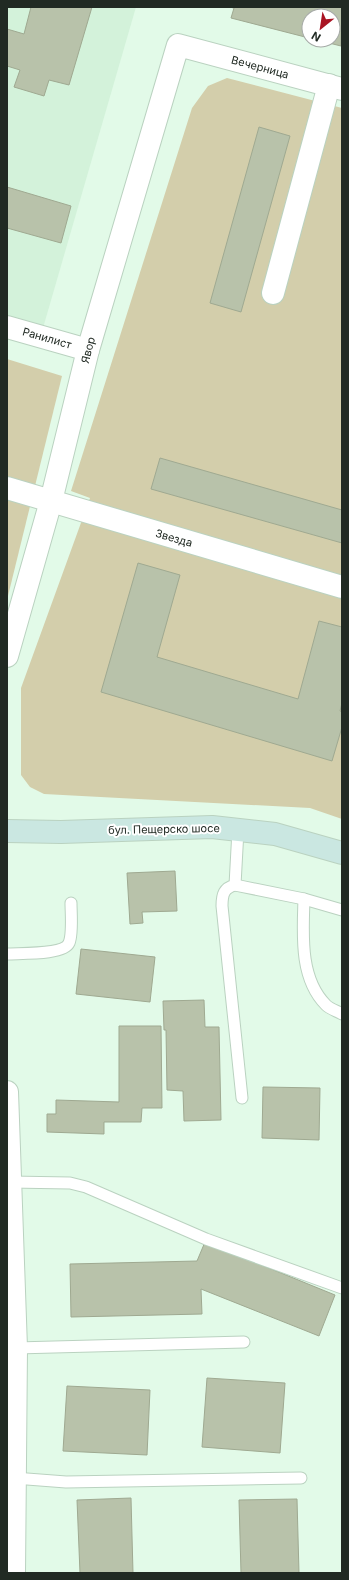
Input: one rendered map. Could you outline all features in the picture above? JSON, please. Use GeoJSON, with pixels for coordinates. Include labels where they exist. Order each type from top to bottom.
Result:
{"type":"FeatureCollection","features":[{"type":"Feature","properties":{"kind":"main road","name":"бул. Пещерско шосе"},"geometry":{"type":"LineString","coordinates":[[7,831],[61,832],[212,826],[275,834],[342,852]]}},
{"type":"Feature","properties":{"kind":"street","name":"Вечерница"},"geometry":{"type":"LineString","coordinates":[[178,46],[336,87]]}},
{"type":"Feature","properties":{"kind":"street","name":"Явор"},"geometry":{"type":"LineString","coordinates":[[7,656],[51,501],[88,350],[178,46]]}},
{"type":"Feature","properties":{"kind":"street"},"geometry":{"type":"LineString","coordinates":[[274,293],[336,87]]}},
{"type":"Feature","properties":{"kind":"street","name":"Ранилист"},"geometry":{"type":"LineString","coordinates":[[7,326],[88,350]]}},
{"type":"Feature","properties":{"kind":"street","name":"Звезда"},"geometry":{"type":"LineString","coordinates":[[7,488],[342,587]]}},
{"type":"Feature","properties":{"kind":"street"},"geometry":{"type":"LineString","coordinates":[[7,1092],[10,1182],[11,1326],[16,1348],[14,1573]]}},
{"type":"Feature","properties":{"kind":"lane"},"geometry":{"type":"LineString","coordinates":[[235,885],[238,830]]}},
{"type":"Feature","properties":{"kind":"lane"},"geometry":{"type":"LineString","coordinates":[[242,1098],[222,895],[227,887],[235,885],[304,898],[342,910]]}},
{"type":"Feature","properties":{"kind":"lane"},"geometry":{"type":"LineString","coordinates":[[304,898],[305,952],[309,977],[326,1006],[342,1014]]}},
{"type":"Feature","properties":{"kind":"lane"},"geometry":{"type":"LineString","coordinates":[[7,954],[58,951],[67,948],[70,942],[71,903]]}},
{"type":"Feature","properties":{"kind":"lane"},"geometry":{"type":"LineString","coordinates":[[10,1182],[70,1183],[86,1187],[206,1239],[342,1288]]}},
{"type":"Feature","properties":{"kind":"lane"},"geometry":{"type":"LineString","coordinates":[[16,1348],[244,1342]]}},
{"type":"Feature","properties":{"kind":"lane"},"geometry":{"type":"LineString","coordinates":[[14,1478],[66,1482],[301,1478]]}},
{"type":"Feature","properties":{"kind":"shaded area"},"geometry":{"type":"Polygon","coordinates":[[[7,7],[136,7],[43,328],[7,317],[7,7]]]}},
{"type":"Feature","properties":{"kind":"shaded area"},"geometry":{"type":"Polygon","coordinates":[[[227,78],[342,108],[342,819],[310,808],[44,794],[30,787],[21,775],[21,688],[90,498],[71,491],[192,108],[208,86],[227,78]]]}},
{"type":"Feature","properties":{"kind":"shaded area"},"geometry":{"type":"Polygon","coordinates":[[[7,359],[62,376],[7,600],[7,359]]]}},
{"type":"Feature","properties":{"kind":"building"},"geometry":{"type":"Polygon","coordinates":[[[31,7],[92,7],[69,85],[49,80],[44,96],[14,87],[20,70],[7,66],[7,29],[24,34],[31,7]]]}},
{"type":"Feature","properties":{"kind":"building"},"geometry":{"type":"Polygon","coordinates":[[[229,7],[342,7],[341,46],[341,8],[301,8],[301,36],[231,18],[234,8],[229,7]]]}},
{"type":"Feature","properties":{"kind":"building"},"geometry":{"type":"Polygon","coordinates":[[[259,127],[290,136],[241,312],[210,303],[259,127]]]}},
{"type":"Feature","properties":{"kind":"building"},"geometry":{"type":"Polygon","coordinates":[[[7,187],[71,206],[61,243],[7,228],[7,187]]]}},
{"type":"Feature","properties":{"kind":"building"},"geometry":{"type":"Polygon","coordinates":[[[160,458],[342,510],[342,543],[151,489],[160,458]]]}},
{"type":"Feature","properties":{"kind":"building"},"geometry":{"type":"Polygon","coordinates":[[[138,563],[180,575],[157,657],[298,699],[319,621],[342,627],[342,703],[340,711],[342,712],[342,727],[332,761],[101,692],[138,563]]]}},
{"type":"Feature","properties":{"kind":"building"},"geometry":{"type":"Polygon","coordinates":[[[175,871],[177,911],[142,912],[143,923],[130,924],[127,873],[175,871]]]}},
{"type":"Feature","properties":{"kind":"building"},"geometry":{"type":"Polygon","coordinates":[[[81,949],[155,957],[150,1002],[76,994],[81,949]]]}},
{"type":"Feature","properties":{"kind":"building"},"geometry":{"type":"Polygon","coordinates":[[[204,1000],[205,1027],[219,1027],[221,1120],[184,1121],[183,1091],[167,1090],[166,1030],[164,1030],[163,1001],[204,1000]]]}},
{"type":"Feature","properties":{"kind":"building"},"geometry":{"type":"Polygon","coordinates":[[[119,1026],[161,1026],[162,1108],[142,1108],[141,1122],[104,1122],[104,1134],[47,1132],[47,1114],[56,1114],[56,1100],[119,1102],[119,1026]]]}},
{"type":"Feature","properties":{"kind":"building"},"geometry":{"type":"Polygon","coordinates":[[[263,1087],[320,1088],[319,1140],[262,1138],[263,1087]]]}},
{"type":"Feature","properties":{"kind":"building"},"geometry":{"type":"Polygon","coordinates":[[[205,1242],[335,1295],[319,1336],[201,1289],[202,1314],[71,1317],[70,1264],[197,1261],[205,1242]]]}},
{"type":"Feature","properties":{"kind":"building"},"geometry":{"type":"Polygon","coordinates":[[[207,1378],[285,1383],[280,1453],[202,1447],[207,1378]]]}},
{"type":"Feature","properties":{"kind":"building"},"geometry":{"type":"Polygon","coordinates":[[[67,1386],[150,1390],[147,1455],[63,1451],[67,1386]]]}},
{"type":"Feature","properties":{"kind":"building"},"geometry":{"type":"Polygon","coordinates":[[[131,1498],[133,1573],[80,1573],[77,1500],[131,1498]]]}},
{"type":"Feature","properties":{"kind":"building"},"geometry":{"type":"Polygon","coordinates":[[[297,1499],[299,1573],[241,1573],[239,1500],[297,1499]]]}}]}
